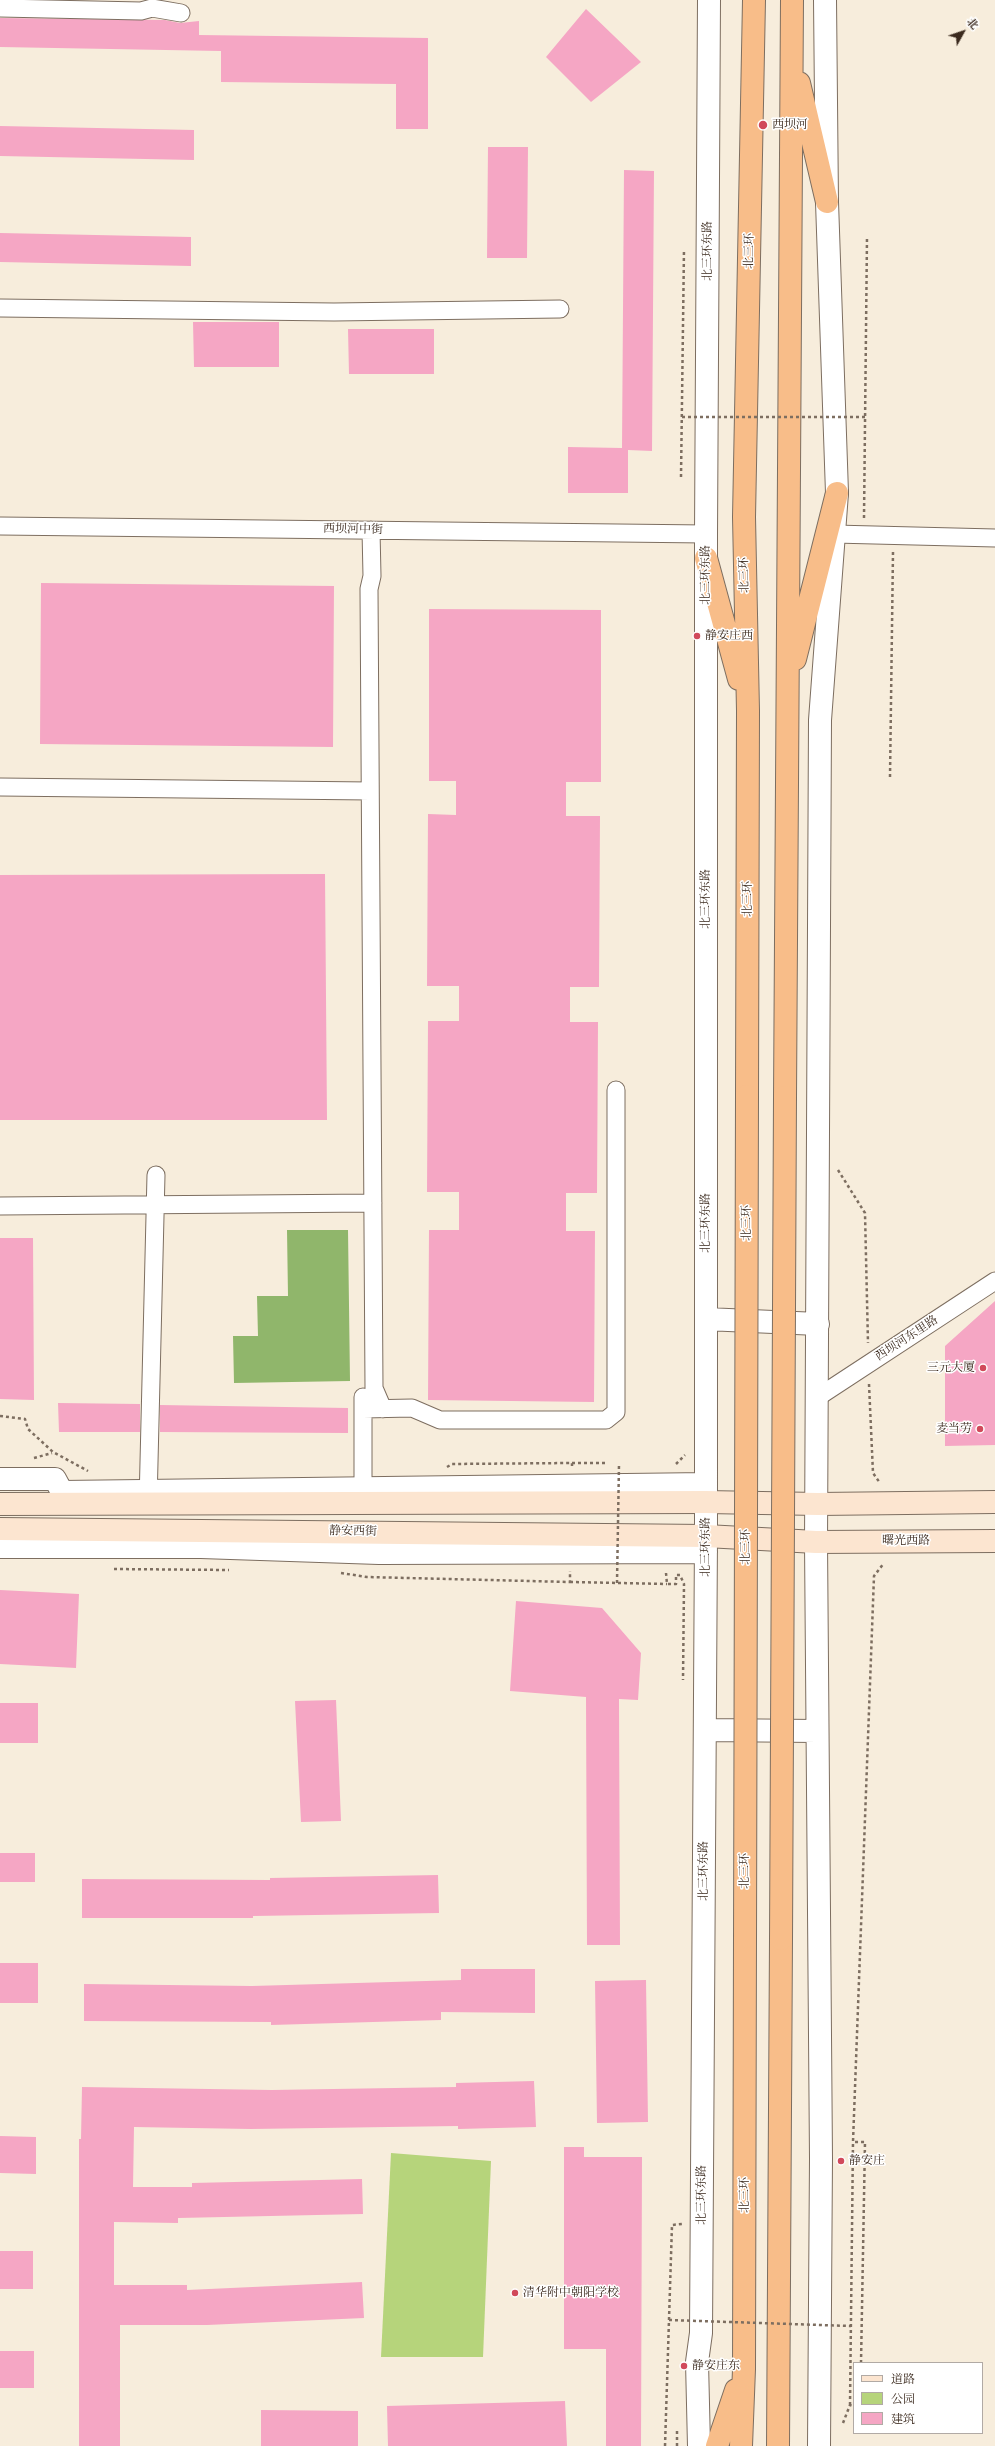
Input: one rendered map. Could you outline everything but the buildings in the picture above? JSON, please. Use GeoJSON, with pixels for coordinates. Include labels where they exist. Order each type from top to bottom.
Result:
{"type":"FeatureCollection","features":[{"type":"Feature","properties":{"kind":"highway","name":"北三环"},"geometry":{"type":"LineString","coordinates":[[741,2446],[744,2368],[748,711],[744,517],[754,0]]}},
{"type":"Feature","properties":{"kind":"highway"},"geometry":{"type":"LineString","coordinates":[[778,2446],[786,693],[792,0]]}},
{"type":"Feature","properties":{"kind":"highway"},"geometry":{"type":"LineString","coordinates":[[791,47],[827,202]]}},
{"type":"Feature","properties":{"kind":"highway"},"geometry":{"type":"LineString","coordinates":[[786,693],[836,493]]}},
{"type":"Feature","properties":{"kind":"highway"},"geometry":{"type":"LineString","coordinates":[[706,558],[748,711]]}},
{"type":"Feature","properties":{"kind":"highway"},"geometry":{"type":"LineString","coordinates":[[717,2446],[744,2368]]}},
{"type":"Feature","properties":{"kind":"main road"},"geometry":{"type":"LineString","coordinates":[[0,1504],[149,1497],[706,1493],[818,1504],[995,1502]]}},
{"type":"Feature","properties":{"kind":"main road","name":"静安西街"},"geometry":{"type":"LineString","coordinates":[[0,1529],[322,1532],[706,1544],[816,1542]]}},
{"type":"Feature","properties":{"kind":"main road","name":"曙光西路"},"geometry":{"type":"LineString","coordinates":[[816,1542],[995,1541]]}},
{"type":"Feature","properties":{"kind":"street","name":"北三环东路"},"geometry":{"type":"LineString","coordinates":[[699,2446],[697,2362],[701,2317],[706,1544],[706,534],[709,0]]}},
{"type":"Feature","properties":{"kind":"street"},"geometry":{"type":"LineString","coordinates":[[819,2446],[821,2158],[816,1542],[818,1504],[820,720],[836,493],[827,202],[825,0]]}},
{"type":"Feature","properties":{"kind":"street"},"geometry":{"type":"LineString","coordinates":[[0,8],[141,11],[152,8],[181,13]]}},
{"type":"Feature","properties":{"kind":"street"},"geometry":{"type":"LineString","coordinates":[[0,308],[334,312],[560,309]]}},
{"type":"Feature","properties":{"kind":"street","name":"西坝河中街"},"geometry":{"type":"LineString","coordinates":[[0,526],[706,534]]}},
{"type":"Feature","properties":{"kind":"street"},"geometry":{"type":"LineString","coordinates":[[371,530],[372,576],[368,589],[374,1388],[383,1409]]}},
{"type":"Feature","properties":{"kind":"street"},"geometry":{"type":"LineString","coordinates":[[834,534],[995,538]]}},
{"type":"Feature","properties":{"kind":"street"},"geometry":{"type":"LineString","coordinates":[[0,787],[370,791]]}},
{"type":"Feature","properties":{"kind":"street"},"geometry":{"type":"LineString","coordinates":[[363,1496],[363,1403],[383,1409],[412,1408],[440,1420],[606,1420],[616,1412],[616,1090]]}},
{"type":"Feature","properties":{"kind":"street"},"geometry":{"type":"LineString","coordinates":[[0,1479],[55,1479],[62,1492],[149,1497],[156,1175]]}},
{"type":"Feature","properties":{"kind":"street"},"geometry":{"type":"LineString","coordinates":[[0,1206],[373,1203]]}},
{"type":"Feature","properties":{"kind":"street","name":"西坝河东里路"},"geometry":{"type":"LineString","coordinates":[[818,1397],[995,1281]]}},
{"type":"Feature","properties":{"kind":"street"},"geometry":{"type":"LineString","coordinates":[[706,1319],[818,1324]]}},
{"type":"Feature","properties":{"kind":"street"},"geometry":{"type":"LineString","coordinates":[[322,1532],[379,1553]]}},
{"type":"Feature","properties":{"kind":"street"},"geometry":{"type":"LineString","coordinates":[[0,1547],[201,1547],[379,1553],[706,1544]]}},
{"type":"Feature","properties":{"kind":"street"},"geometry":{"type":"LineString","coordinates":[[705,1730],[817,1731]]}},
{"type":"Feature","properties":{"kind":"path"},"geometry":{"type":"LineString","coordinates":[[864,535],[867,237]]}},
{"type":"Feature","properties":{"kind":"path"},"geometry":{"type":"LineString","coordinates":[[681,477],[684,250]]}},
{"type":"Feature","properties":{"kind":"path"},"geometry":{"type":"LineString","coordinates":[[682,417],[866,417]]}},
{"type":"Feature","properties":{"kind":"path"},"geometry":{"type":"LineString","coordinates":[[890,777],[893,536]]}},
{"type":"Feature","properties":{"kind":"path"},"geometry":{"type":"LineString","coordinates":[[837,1169],[865,1213],[868,1364],[873,1473],[880,1484],[887,1486]]}},
{"type":"Feature","properties":{"kind":"path"},"geometry":{"type":"LineString","coordinates":[[0,1416],[14,1416],[25,1419],[28,1429],[53,1452],[91,1472]]}},
{"type":"Feature","properties":{"kind":"path"},"geometry":{"type":"LineString","coordinates":[[669,1464],[676,1464],[685,1456],[685,1448]]}},
{"type":"Feature","properties":{"kind":"path"},"geometry":{"type":"LineString","coordinates":[[441,1470],[452,1464],[572,1463],[572,1472]]}},
{"type":"Feature","properties":{"kind":"path"},"geometry":{"type":"LineString","coordinates":[[617,1583],[619,1464]]}},
{"type":"Feature","properties":{"kind":"path"},"geometry":{"type":"LineString","coordinates":[[611,1473],[626,1473]]}},
{"type":"Feature","properties":{"kind":"path"},"geometry":{"type":"LineString","coordinates":[[843,2422],[850,2405],[853,2142],[874,1576],[883,1563],[890,1563]]}},
{"type":"Feature","properties":{"kind":"path"},"geometry":{"type":"LineString","coordinates":[[108,1569],[235,1570]]}},
{"type":"Feature","properties":{"kind":"path"},"geometry":{"type":"LineString","coordinates":[[570,1582],[570,1571],[577,1571]]}},
{"type":"Feature","properties":{"kind":"path"},"geometry":{"type":"LineString","coordinates":[[615,1572],[622,1572]]}},
{"type":"Feature","properties":{"kind":"path"},"geometry":{"type":"LineString","coordinates":[[339,1573],[367,1578],[667,1584],[676,1584],[676,1575],[680,1575],[684,1584],[683,1688]]}},
{"type":"Feature","properties":{"kind":"path"},"geometry":{"type":"LineString","coordinates":[[660,1573],[667,1573],[667,1584]]}},
{"type":"Feature","properties":{"kind":"path"},"geometry":{"type":"LineString","coordinates":[[853,2142],[866,2142],[861,2362]]}},
{"type":"Feature","properties":{"kind":"path"},"geometry":{"type":"LineString","coordinates":[[665,2446],[672,2224],[684,2224],[684,2216]]}},
{"type":"Feature","properties":{"kind":"path"},"geometry":{"type":"LineString","coordinates":[[669,2320],[851,2326]]}},
{"type":"Feature","properties":{"kind":"green space"},"geometry":{"type":"Polygon","coordinates":[[[287,1230],[348,1230],[350,1381],[234,1383],[233,1336],[258,1336],[257,1296],[288,1296],[287,1230]]]}},
{"type":"Feature","properties":{"kind":"green space"},"geometry":{"type":"Polygon","coordinates":[[[391,2153],[491,2161],[483,2357],[381,2357],[391,2153]]]}},
{"type":"Feature","properties":{"kind":"place","name":"西坝河"},"geometry":{"type":"Point","coordinates":[763,125]}},
{"type":"Feature","properties":{"kind":"place","name":"静安庄西"},"geometry":{"type":"Point","coordinates":[697,636]}},
{"type":"Feature","properties":{"kind":"place","name":"三元大厦"},"geometry":{"type":"Point","coordinates":[983,1368]}},
{"type":"Feature","properties":{"kind":"place","name":"麦当劳"},"geometry":{"type":"Point","coordinates":[980,1429]}},
{"type":"Feature","properties":{"kind":"place","name":"静安庄"},"geometry":{"type":"Point","coordinates":[841,2161]}},
{"type":"Feature","properties":{"kind":"place","name":"清华附中朝阳学校"},"geometry":{"type":"Point","coordinates":[515,2293]}},
{"type":"Feature","properties":{"kind":"place","name":"静安庄东"},"geometry":{"type":"Point","coordinates":[684,2366]}}]}
